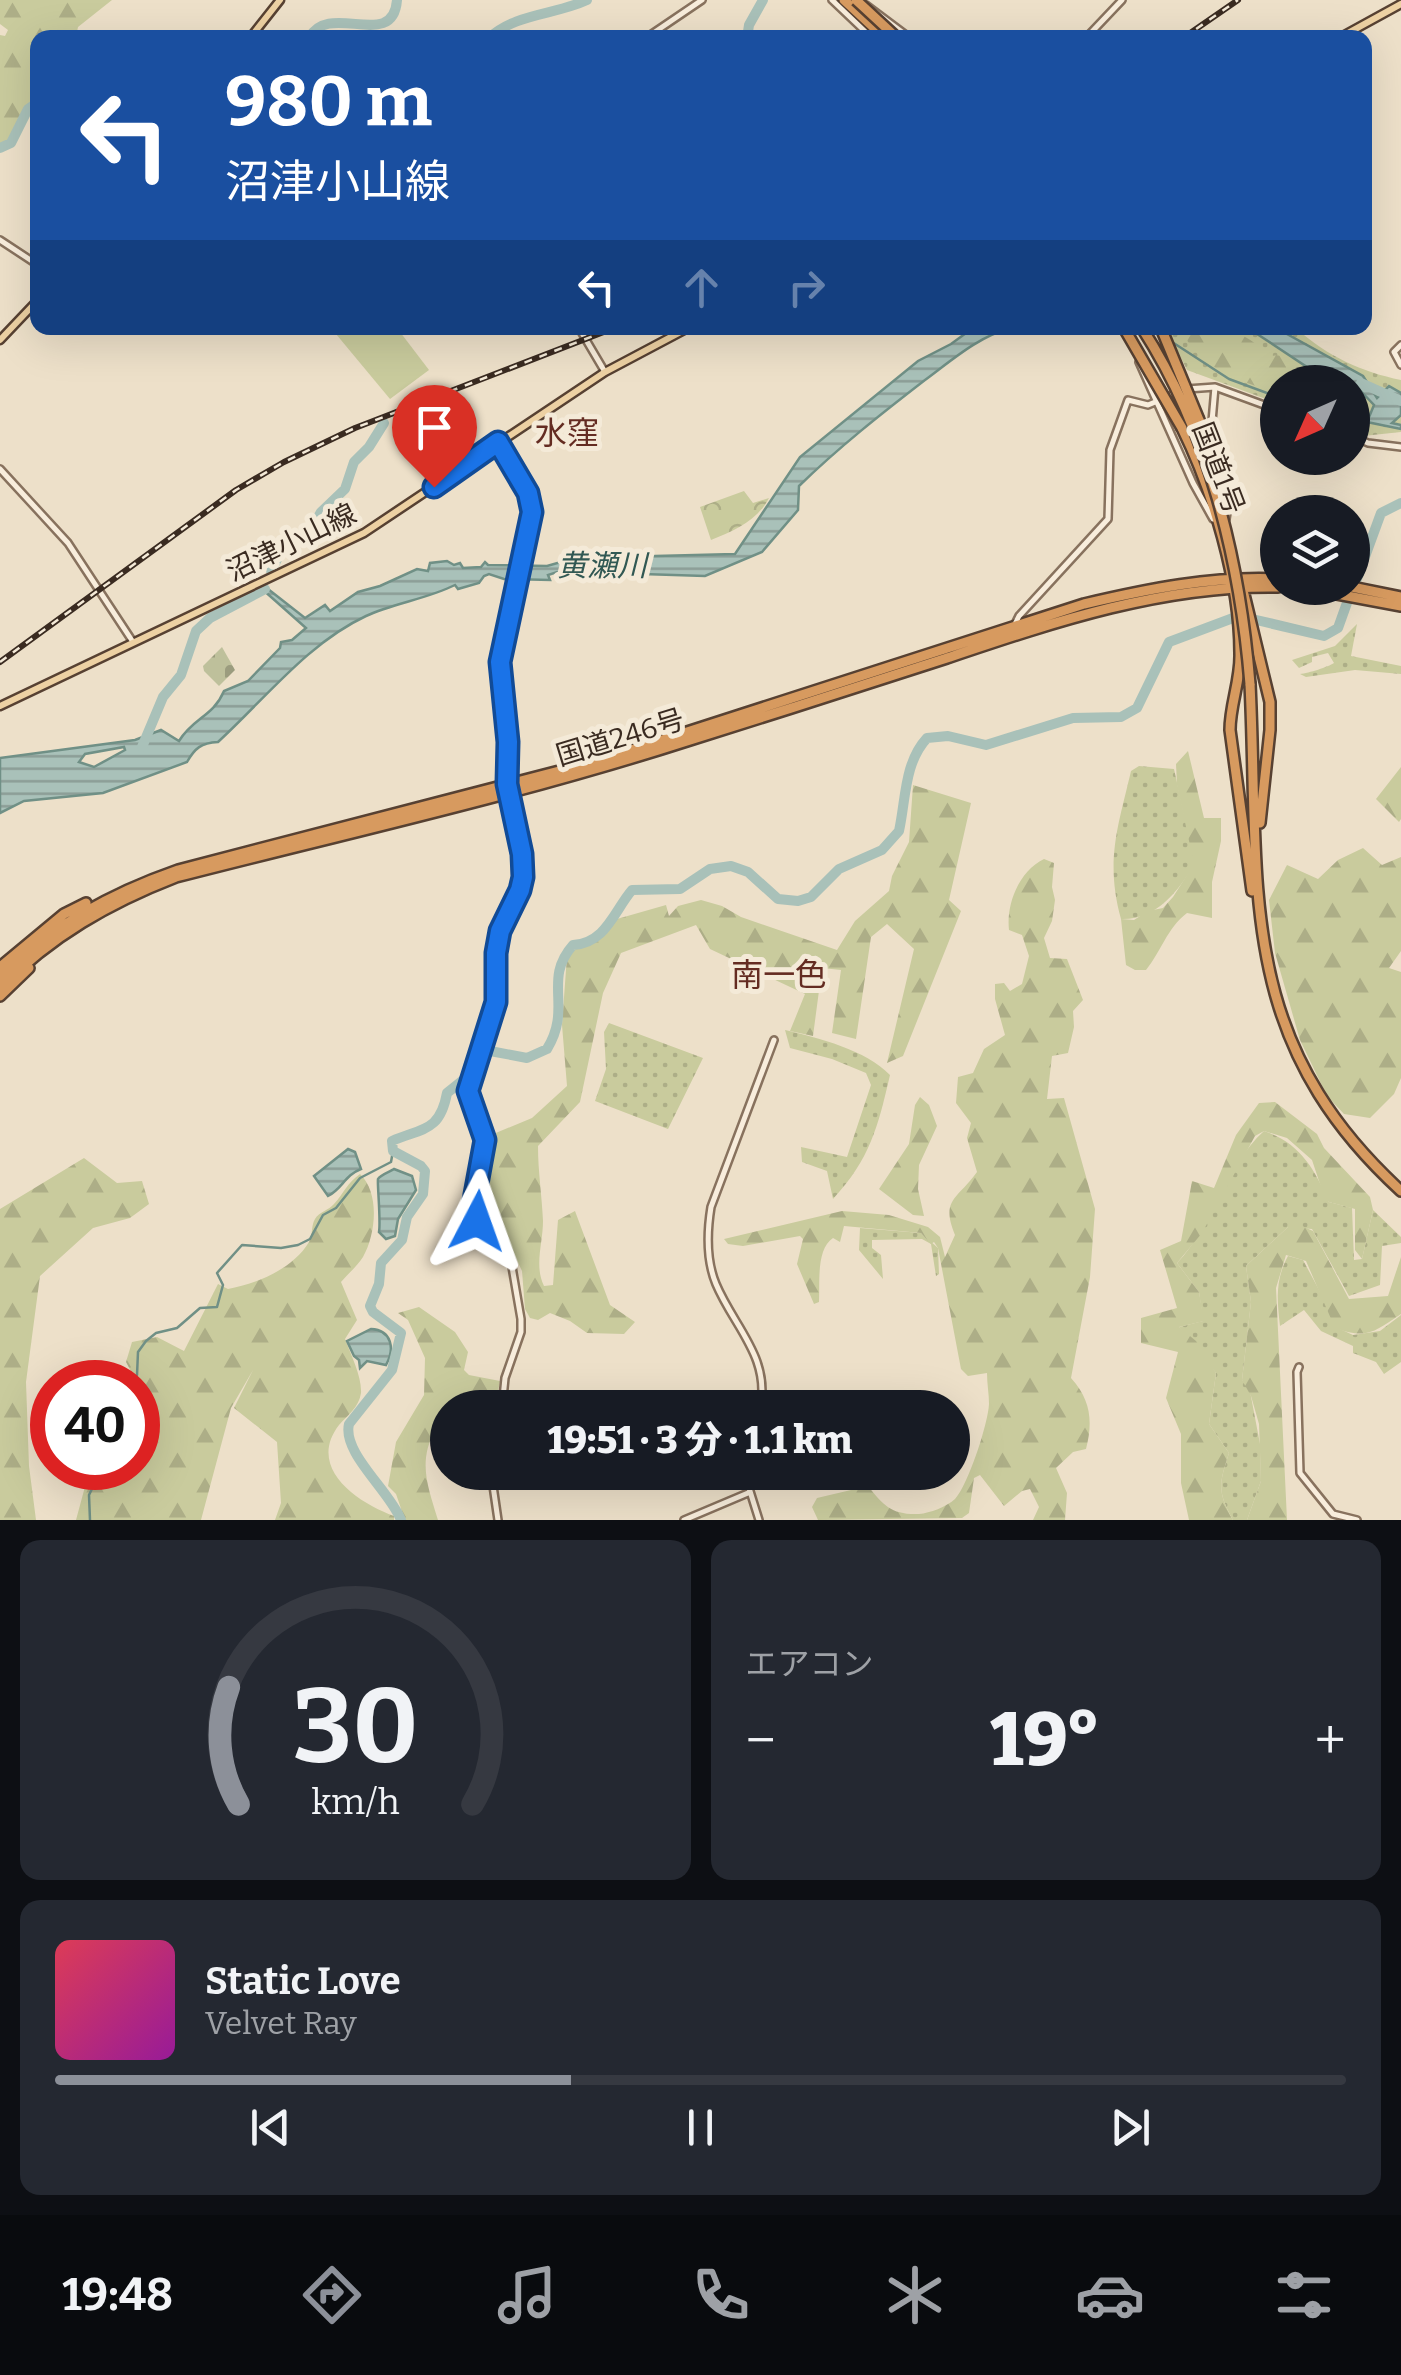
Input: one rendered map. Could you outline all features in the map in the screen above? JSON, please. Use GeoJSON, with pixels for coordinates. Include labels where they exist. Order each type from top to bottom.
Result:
{"type":"FeatureCollection","features":[{"type":"Feature","properties":{"kind":"highway"},"geometry":{"type":"LineString","coordinates":[[844,0],[876,30]]}},
{"type":"Feature","properties":{"kind":"highway"},"geometry":{"type":"LineString","coordinates":[[854,0],[890,30]]}},
{"type":"Feature","properties":{"kind":"highway","name":"国道1号"},"geometry":{"type":"LineString","coordinates":[[1128,335],[1182,428],[1212,498],[1270,702],[1260,832]]}},
{"type":"Feature","properties":{"kind":"highway"},"geometry":{"type":"LineString","coordinates":[[1151,335],[1167,358],[1194,423],[1224,514],[1246,612],[1268,951],[1288,1027],[1325,1100],[1401,1189]]}},
{"type":"Feature","properties":{"kind":"highway","name":"国道1号"},"geometry":{"type":"LineString","coordinates":[[1164,335],[1199,420],[1226,520],[1236,582],[1240,669],[1230,712],[1232,758],[1264,952]]}},
{"type":"Feature","properties":{"kind":"highway","name":"国道246号"},"geometry":{"type":"LineString","coordinates":[[0,988],[41,950],[101,910],[176,878],[684,742],[1013,632],[1236,582],[1260,580]]}},
{"type":"Feature","properties":{"kind":"highway","name":"国道246号"},"geometry":{"type":"LineString","coordinates":[[1236,582],[1260,585]]}},
{"type":"Feature","properties":{"kind":"highway"},"geometry":{"type":"LineString","coordinates":[[1370,592],[1401,597]]}},
{"type":"Feature","properties":{"kind":"highway"},"geometry":{"type":"LineString","coordinates":[[1370,594],[1401,606]]}},
{"type":"Feature","properties":{"kind":"highway"},"geometry":{"type":"LineString","coordinates":[[1252,684],[1258,900],[1264,952],[1284,1028],[1314,1088],[1357,1147],[1401,1189]]}},
{"type":"Feature","properties":{"kind":"highway","name":"国道246号"},"geometry":{"type":"LineString","coordinates":[[0,977],[70,919],[130,886],[270,844],[508,789]]}},
{"type":"Feature","properties":{"kind":"highway"},"geometry":{"type":"LineString","coordinates":[[0,967],[64,914],[120,885],[130,886]]}},
{"type":"Feature","properties":{"kind":"highway"},"geometry":{"type":"LineString","coordinates":[[0,996],[44,954],[101,910]]}},
{"type":"Feature","properties":{"kind":"main road"},"geometry":{"type":"LineString","coordinates":[[256,30],[280,0]]}},
{"type":"Feature","properties":{"kind":"main road"},"geometry":{"type":"LineString","coordinates":[[1354,30],[1401,4]]}},
{"type":"Feature","properties":{"kind":"main road"},"geometry":{"type":"LineString","coordinates":[[0,340],[30,308]]}},
{"type":"Feature","properties":{"kind":"main road","name":"沼津小山線"},"geometry":{"type":"LineString","coordinates":[[0,706],[364,533],[605,372],[675,335]]}},
{"type":"Feature","properties":{"kind":"street"},"geometry":{"type":"LineString","coordinates":[[658,30],[702,0]]}},
{"type":"Feature","properties":{"kind":"street"},"geometry":{"type":"LineString","coordinates":[[832,0],[864,30]]}},
{"type":"Feature","properties":{"kind":"street"},"geometry":{"type":"LineString","coordinates":[[854,0],[899,30]]}},
{"type":"Feature","properties":{"kind":"street"},"geometry":{"type":"LineString","coordinates":[[1094,30],[1122,0]]}},
{"type":"Feature","properties":{"kind":"street"},"geometry":{"type":"LineString","coordinates":[[0,240],[30,260]]}},
{"type":"Feature","properties":{"kind":"street"},"geometry":{"type":"LineString","coordinates":[[582,335],[605,372]]}},
{"type":"Feature","properties":{"kind":"street"},"geometry":{"type":"LineString","coordinates":[[1127,335],[1193,483],[1219,531]]}},
{"type":"Feature","properties":{"kind":"street"},"geometry":{"type":"LineString","coordinates":[[1401,345],[1394,352],[1401,364]]}},
{"type":"Feature","properties":{"kind":"street"},"geometry":{"type":"LineString","coordinates":[[1215,387],[1212,433],[1230,493],[1226,520]]}},
{"type":"Feature","properties":{"kind":"street"},"geometry":{"type":"LineString","coordinates":[[1013,632],[1019,616],[1108,519],[1110,450],[1128,400],[1142,404],[1158,402],[1185,389],[1215,387],[1260,403]]}},
{"type":"Feature","properties":{"kind":"street"},"geometry":{"type":"LineString","coordinates":[[498,442],[530,502],[530,525],[500,662],[508,789],[523,877],[500,931],[496,1002],[468,1091],[485,1140],[474,1210],[483,1232],[511,1262],[522,1319],[504,1390]]}},
{"type":"Feature","properties":{"kind":"street"},"geometry":{"type":"LineString","coordinates":[[1370,442],[1401,446]]}},
{"type":"Feature","properties":{"kind":"street"},"geometry":{"type":"LineString","coordinates":[[0,469],[72,549],[134,642]]}},
{"type":"Feature","properties":{"kind":"street"},"geometry":{"type":"LineString","coordinates":[[760,1390],[761,1370],[749,1341],[717,1286],[708,1236],[711,1206],[774,1040]]}},
{"type":"Feature","properties":{"kind":"street"},"geometry":{"type":"LineString","coordinates":[[1300,1367],[1300,1474],[1333,1514],[1357,1520]]}},
{"type":"Feature","properties":{"kind":"street"},"geometry":{"type":"LineString","coordinates":[[494,1490],[498,1520]]}},
{"type":"Feature","properties":{"kind":"street"},"geometry":{"type":"LineString","coordinates":[[747,1490],[759,1520]]}},
{"type":"Feature","properties":{"kind":"street"},"geometry":{"type":"LineString","coordinates":[[684,1520],[748,1493]]}},
{"type":"Feature","properties":{"kind":"green space"},"geometry":{"type":"Polygon","coordinates":[[[0,0],[112,0],[77,30],[30,30],[30,107],[10,139],[0,145],[0,35],[5,36],[8,30],[0,24],[0,0]]]}},
{"type":"Feature","properties":{"kind":"green space"},"geometry":{"type":"Polygon","coordinates":[[[337,335],[402,335],[429,370],[390,399],[337,335]]]}},
{"type":"Feature","properties":{"kind":"green space"},"geometry":{"type":"Polygon","coordinates":[[[1170,335],[1305,335],[1354,365],[1260,365],[1260,397],[1187,370],[1170,335]]]}},
{"type":"Feature","properties":{"kind":"green space"},"geometry":{"type":"Polygon","coordinates":[[[1186,335],[1240,335],[1272,356],[1286,357],[1297,365],[1260,365],[1260,388],[1225,373],[1192,348],[1186,335]]]}},
{"type":"Feature","properties":{"kind":"green space"},"geometry":{"type":"Polygon","coordinates":[[[1370,371],[1401,380],[1401,432],[1370,435],[1370,371]]]}},
{"type":"Feature","properties":{"kind":"green space"},"geometry":{"type":"Polygon","coordinates":[[[433,403],[452,424],[422,435],[403,415],[433,403]]]}},
{"type":"Feature","properties":{"kind":"green space"},"geometry":{"type":"Polygon","coordinates":[[[744,491],[753,503],[769,498],[752,519],[711,540],[700,507],[744,491]]]}},
{"type":"Feature","properties":{"kind":"green space"},"geometry":{"type":"Polygon","coordinates":[[[1357,624],[1351,656],[1401,666],[1401,674],[1355,670],[1306,677],[1300,674],[1334,663],[1328,653],[1312,657],[1312,662],[1299,668],[1292,660],[1335,646],[1357,624]]]}},
{"type":"Feature","properties":{"kind":"green space"},"geometry":{"type":"Polygon","coordinates":[[[222,647],[235,670],[219,686],[203,666],[222,647]]]}},
{"type":"Feature","properties":{"kind":"green space"},"geometry":{"type":"Polygon","coordinates":[[[1188,751],[1204,818],[1221,818],[1221,841],[1212,882],[1212,918],[1187,913],[1146,970],[1135,970],[1126,965],[1121,919],[1134,920],[1163,908],[1194,864],[1177,785],[1176,764],[1188,751]]]}},
{"type":"Feature","properties":{"kind":"green space"},"geometry":{"type":"Polygon","coordinates":[[[1139,766],[1174,769],[1195,864],[1165,902],[1145,915],[1121,919],[1114,879],[1115,844],[1131,771],[1139,766]]]}},
{"type":"Feature","properties":{"kind":"green space"},"geometry":{"type":"Polygon","coordinates":[[[1401,767],[1401,819],[1399,822],[1376,799],[1401,767]]]}},
{"type":"Feature","properties":{"kind":"green space"},"geometry":{"type":"Polygon","coordinates":[[[913,785],[971,803],[949,900],[961,911],[903,1056],[887,1063],[914,949],[887,924],[871,937],[856,1039],[832,1033],[841,970],[822,968],[813,1036],[790,1031],[805,994],[710,949],[696,925],[621,953],[603,993],[580,1102],[538,1146],[543,1221],[539,1262],[544,1286],[553,1285],[558,1220],[575,1211],[610,1305],[635,1322],[624,1334],[587,1333],[550,1313],[538,1320],[530,1318],[525,1309],[522,1271],[512,1250],[490,1232],[479,1211],[492,1161],[491,1135],[532,1118],[567,1086],[562,1025],[567,956],[610,921],[666,905],[669,916],[678,906],[701,900],[837,950],[855,921],[889,891],[909,842],[913,785]]]}},
{"type":"Feature","properties":{"kind":"green space"},"geometry":{"type":"Polygon","coordinates":[[[1363,848],[1382,865],[1401,857],[1401,951],[1389,968],[1401,972],[1401,1078],[1394,1094],[1370,1118],[1344,1114],[1327,1096],[1300,1040],[1275,953],[1269,900],[1287,865],[1318,879],[1338,860],[1363,848]]]}},
{"type":"Feature","properties":{"kind":"green space"},"geometry":{"type":"Polygon","coordinates":[[[1044,859],[1054,863],[1055,900],[1044,938],[1050,958],[1067,959],[1083,1000],[1073,1011],[1068,1053],[1052,1056],[1047,1099],[1064,1098],[1095,1209],[1090,1277],[1071,1378],[1086,1403],[1089,1430],[1086,1449],[1073,1452],[1056,1468],[1067,1493],[1065,1520],[1033,1520],[1039,1507],[1030,1489],[1004,1506],[980,1475],[974,1478],[969,1513],[962,1518],[818,1520],[812,1507],[817,1498],[851,1490],[872,1490],[895,1511],[919,1514],[943,1507],[961,1490],[970,1490],[970,1470],[989,1404],[987,1373],[968,1376],[961,1369],[938,1248],[921,1233],[844,1226],[840,1242],[833,1238],[824,1250],[819,1302],[814,1304],[797,1264],[803,1239],[800,1236],[743,1246],[728,1244],[724,1239],[842,1211],[889,1215],[928,1227],[940,1237],[945,1257],[955,1235],[950,1206],[977,1172],[967,1138],[971,1123],[956,1103],[958,1077],[973,1073],[984,1049],[1005,1035],[995,984],[1004,983],[1010,991],[1022,984],[1029,956],[1022,935],[1009,930],[1010,910],[1016,889],[1035,864],[1044,859]]]}},
{"type":"Feature","properties":{"kind":"green space"},"geometry":{"type":"Polygon","coordinates":[[[609,1023],[703,1058],[668,1129],[595,1101],[606,1069],[604,1032],[609,1023]]]}},
{"type":"Feature","properties":{"kind":"green space"},"geometry":{"type":"Polygon","coordinates":[[[785,1030],[855,1052],[890,1075],[871,1142],[856,1170],[833,1199],[827,1171],[802,1162],[801,1147],[847,1157],[871,1085],[866,1073],[790,1048],[785,1030]]]}},
{"type":"Feature","properties":{"kind":"green space"},"geometry":{"type":"Polygon","coordinates":[[[920,1097],[929,1105],[937,1126],[919,1165],[918,1189],[924,1216],[913,1215],[879,1189],[909,1144],[915,1105],[920,1097]]]}},
{"type":"Feature","properties":{"kind":"green space"},"geometry":{"type":"Polygon","coordinates":[[[1275,1102],[1317,1134],[1324,1148],[1370,1197],[1373,1210],[1362,1259],[1355,1250],[1355,1209],[1329,1202],[1312,1160],[1287,1138],[1264,1131],[1255,1136],[1202,1233],[1177,1263],[1199,1292],[1204,1321],[1179,1327],[1196,1341],[1216,1373],[1209,1424],[1229,1453],[1221,1487],[1233,1520],[1189,1520],[1181,1483],[1181,1434],[1166,1398],[1178,1352],[1141,1343],[1141,1318],[1177,1308],[1160,1250],[1181,1241],[1192,1181],[1214,1188],[1236,1135],[1259,1103],[1275,1102]]]}},
{"type":"Feature","properties":{"kind":"green space"},"geometry":{"type":"Polygon","coordinates":[[[1264,1131],[1287,1142],[1304,1158],[1329,1202],[1352,1208],[1354,1260],[1362,1259],[1373,1210],[1401,1237],[1401,1243],[1382,1246],[1380,1285],[1349,1296],[1312,1229],[1288,1227],[1246,1266],[1251,1302],[1242,1380],[1249,1386],[1260,1444],[1261,1481],[1247,1520],[1233,1520],[1221,1487],[1229,1453],[1209,1424],[1216,1373],[1179,1327],[1203,1321],[1199,1292],[1177,1263],[1201,1231],[1239,1161],[1264,1131]]]}},
{"type":"Feature","properties":{"kind":"green space"},"geometry":{"type":"Polygon","coordinates":[[[84,1158],[117,1183],[142,1181],[149,1204],[130,1218],[93,1228],[40,1276],[26,1382],[30,1490],[36,1520],[0,1520],[0,1209],[84,1158]]]}},
{"type":"Feature","properties":{"kind":"green space"},"geometry":{"type":"Polygon","coordinates":[[[360,1174],[371,1192],[374,1214],[363,1257],[341,1282],[357,1320],[345,1339],[361,1393],[356,1407],[330,1441],[329,1456],[332,1469],[352,1493],[394,1516],[394,1520],[275,1520],[281,1503],[277,1442],[234,1408],[253,1370],[231,1408],[201,1520],[76,1520],[84,1490],[160,1490],[160,1360],[127,1360],[132,1342],[157,1337],[184,1351],[218,1284],[228,1289],[250,1283],[294,1260],[309,1242],[314,1221],[360,1174]]]}},
{"type":"Feature","properties":{"kind":"green space"},"geometry":{"type":"Polygon","coordinates":[[[1302,1226],[1313,1231],[1349,1299],[1388,1296],[1401,1257],[1401,1314],[1371,1332],[1335,1328],[1306,1261],[1286,1255],[1276,1288],[1287,1520],[1247,1520],[1261,1481],[1259,1424],[1242,1380],[1251,1302],[1246,1266],[1288,1227],[1302,1226]]]}},
{"type":"Feature","properties":{"kind":"green space"},"geometry":{"type":"Polygon","coordinates":[[[860,1228],[921,1233],[938,1248],[939,1274],[936,1276],[931,1244],[922,1239],[872,1240],[872,1248],[881,1255],[883,1279],[859,1250],[860,1228]]]}},
{"type":"Feature","properties":{"kind":"green space"},"geometry":{"type":"Polygon","coordinates":[[[1288,1256],[1303,1260],[1340,1329],[1353,1335],[1380,1331],[1401,1315],[1401,1362],[1384,1374],[1376,1362],[1353,1353],[1353,1346],[1321,1331],[1304,1310],[1280,1326],[1278,1290],[1288,1256]]]}},
{"type":"Feature","properties":{"kind":"green space"},"geometry":{"type":"Polygon","coordinates":[[[419,1307],[455,1332],[468,1352],[464,1370],[469,1375],[500,1381],[498,1390],[430,1390],[426,1474],[438,1520],[405,1520],[396,1494],[388,1486],[396,1442],[424,1395],[425,1358],[408,1320],[398,1313],[419,1307]]]}},
{"type":"Feature","properties":{"kind":"water"},"geometry":{"type":"Polygon","coordinates":[[[963,335],[993,335],[956,357],[876,418],[799,486],[798,510],[762,552],[705,576],[579,572],[565,576],[557,572],[548,575],[550,580],[504,579],[489,574],[479,583],[458,589],[455,585],[345,627],[288,673],[218,742],[199,747],[187,762],[103,793],[24,801],[0,813],[0,758],[135,740],[161,730],[179,741],[224,691],[248,681],[280,648],[281,642],[292,640],[306,628],[262,589],[268,589],[305,618],[325,605],[330,611],[358,592],[417,569],[428,571],[430,563],[447,561],[460,563],[463,568],[481,567],[485,562],[547,566],[575,558],[735,554],[800,457],[918,361],[963,335]],[[124,747],[85,754],[79,762],[94,767],[125,750],[124,747]]]}},
{"type":"Feature","properties":{"kind":"water"},"geometry":{"type":"Polygon","coordinates":[[[1259,335],[1289,335],[1343,365],[1304,365],[1259,335]]]}},
{"type":"Feature","properties":{"kind":"water"},"geometry":{"type":"Polygon","coordinates":[[[1389,386],[1401,393],[1401,415],[1392,423],[1401,425],[1401,429],[1370,423],[1374,405],[1370,387],[1377,398],[1389,386]]]}},
{"type":"Feature","properties":{"kind":"water"},"geometry":{"type":"Polygon","coordinates":[[[348,1149],[355,1152],[361,1169],[328,1196],[314,1176],[348,1149]]]}},
{"type":"Feature","properties":{"kind":"water"},"geometry":{"type":"Polygon","coordinates":[[[394,1169],[412,1176],[416,1190],[398,1219],[395,1236],[386,1239],[379,1232],[378,1179],[394,1169]]]}},
{"type":"Feature","properties":{"kind":"water"},"geometry":{"type":"Polygon","coordinates":[[[371,1329],[383,1333],[390,1341],[389,1359],[386,1365],[367,1361],[360,1368],[347,1341],[371,1329]]]}},
{"type":"Feature","properties":{"kind":"waterway"},"geometry":{"type":"LineString","coordinates":[[316,30],[331,23],[384,23],[393,15],[397,0]]}},
{"type":"Feature","properties":{"kind":"waterway"},"geometry":{"type":"LineString","coordinates":[[500,30],[587,0]]}},
{"type":"Feature","properties":{"kind":"waterway"},"geometry":{"type":"LineString","coordinates":[[748,30],[763,0]]}},
{"type":"Feature","properties":{"kind":"waterway"},"geometry":{"type":"LineString","coordinates":[[0,148],[11,143],[30,108]]}},
{"type":"Feature","properties":{"kind":"waterway"},"geometry":{"type":"LineString","coordinates":[[1169,340],[1229,379],[1260,390]]}},
{"type":"Feature","properties":{"kind":"waterway","name":"黄瀬川"},"geometry":{"type":"LineString","coordinates":[[1370,387],[1401,401]]}},
{"type":"Feature","properties":{"kind":"waterway"},"geometry":{"type":"LineString","coordinates":[[271,571],[286,542],[313,526],[321,512],[345,489],[354,462],[384,423]]}},
{"type":"Feature","properties":{"kind":"waterway"},"geometry":{"type":"LineString","coordinates":[[1370,543],[1381,513],[1401,503]]}},
{"type":"Feature","properties":{"kind":"waterway"},"geometry":{"type":"LineString","coordinates":[[142,747],[163,697],[181,675],[196,631],[210,618],[265,589]]}},
{"type":"Feature","properties":{"kind":"waterway"},"geometry":{"type":"LineString","coordinates":[[1252,619],[1324,636],[1338,628],[1346,605]]}},
{"type":"Feature","properties":{"kind":"waterway"},"geometry":{"type":"LineString","coordinates":[[490,1051],[527,1058],[547,1049],[558,1020],[558,982],[564,958],[573,945],[594,939],[632,890],[680,889],[710,869],[731,866],[748,872],[778,899],[798,901],[811,897],[839,869],[882,850],[899,831],[910,770],[927,738],[948,736],[986,745],[1073,718],[1121,717],[1137,708],[1169,642],[1233,618]]}},
{"type":"Feature","properties":{"kind":"waterway"},"geometry":{"type":"LineString","coordinates":[[401,1520],[359,1459],[349,1435],[349,1424],[392,1370],[401,1333],[370,1306],[379,1284],[381,1263],[402,1240],[407,1217],[423,1194],[425,1171],[393,1151],[392,1141],[434,1122],[447,1093],[467,1077],[476,1052]]}},
{"type":"Feature","properties":{"kind":"waterway"},"geometry":{"type":"LineString","coordinates":[[138,1360],[138,1352],[156,1333],[177,1328],[200,1308],[217,1307],[223,1285],[217,1273],[242,1245],[281,1248],[310,1239],[323,1215],[336,1208],[360,1178],[391,1162],[393,1151]]}},
{"type":"Feature","properties":{"kind":"waterway"},"geometry":{"type":"LineString","coordinates":[[90,1520],[91,1490]]}},
{"type":"Feature","properties":{"kind":"railway"},"geometry":{"type":"LineString","coordinates":[[1195,30],[1238,0]]}},
{"type":"Feature","properties":{"kind":"railway"},"geometry":{"type":"LineString","coordinates":[[0,662],[236,490],[284,462],[355,428],[596,335]]}},
{"type":"Feature","properties":{"kind":"district","name":"水窪"},"geometry":{"type":"Point","coordinates":[567,433]}},
{"type":"Feature","properties":{"kind":"district","name":"南一色"},"geometry":{"type":"Point","coordinates":[779,975]}},
{"type":"Feature","properties":{"kind":"route"},"geometry":{"type":"LineString","coordinates":[[434,487],[498,442],[528,493],[532,512],[501,646],[507,784],[523,877],[500,931],[496,1002],[468,1091],[485,1140],[474,1200],[477,1221]]}}]}
